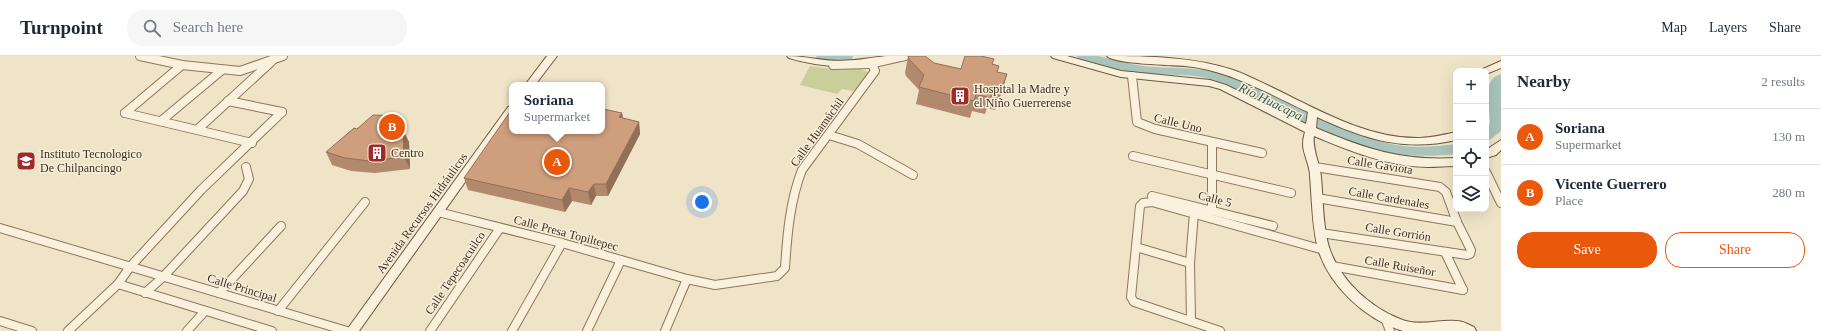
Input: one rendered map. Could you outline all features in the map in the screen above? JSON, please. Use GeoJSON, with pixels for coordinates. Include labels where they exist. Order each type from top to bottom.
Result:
{"type":"FeatureCollection","features":[{"type":"Feature","properties":{"kind":"main road"},"geometry":{"type":"LineString","coordinates":[[792,56],[828,65],[855,64],[893,57]]}},
{"type":"Feature","properties":{"kind":"main road"},"geometry":{"type":"LineString","coordinates":[[1056,56],[1108,71],[1132,76],[1210,83],[1223,87],[1275,113],[1339,142],[1375,154],[1419,162],[1453,162]]}},
{"type":"Feature","properties":{"kind":"main road"},"geometry":{"type":"LineString","coordinates":[[1112,56],[1142,61],[1196,64],[1232,73],[1313,112],[1355,130],[1398,141],[1420,142],[1442,140],[1453,137]]}},
{"type":"Feature","properties":{"kind":"main road"},"geometry":{"type":"LineString","coordinates":[[532,82],[550,57]]}},
{"type":"Feature","properties":{"kind":"main road"},"geometry":{"type":"LineString","coordinates":[[1489,70],[1501,64]]}},
{"type":"Feature","properties":{"kind":"main road"},"geometry":{"type":"LineString","coordinates":[[1308,144],[1313,112]]}},
{"type":"Feature","properties":{"kind":"main road","name":"Avenida Recursos Hidráulicos"},"geometry":{"type":"LineString","coordinates":[[352,331],[509,113]]}},
{"type":"Feature","properties":{"kind":"main road"},"geometry":{"type":"LineString","coordinates":[[1275,113],[1301,134],[1308,144],[1315,167],[1324,250],[1340,280],[1351,293],[1375,313],[1397,324],[1411,328],[1458,326],[1470,331]]}},
{"type":"Feature","properties":{"kind":"main road"},"geometry":{"type":"LineString","coordinates":[[1308,144],[1313,140],[1339,142]]}},
{"type":"Feature","properties":{"kind":"main road"},"geometry":{"type":"LineString","coordinates":[[1489,153],[1501,144]]}},
{"type":"Feature","properties":{"kind":"street"},"geometry":{"type":"LineString","coordinates":[[140,56],[182,65],[240,71],[283,56]]}},
{"type":"Feature","properties":{"kind":"street"},"geometry":{"type":"LineString","coordinates":[[828,65],[854,66],[872,64],[893,57]]}},
{"type":"Feature","properties":{"kind":"street"},"geometry":{"type":"LineString","coordinates":[[198,129],[274,59]]}},
{"type":"Feature","properties":{"kind":"street","name":"Calle Huamúchil"},"geometry":{"type":"LineString","coordinates":[[785,268],[787,241],[797,183],[802,170],[875,71],[872,64]]}},
{"type":"Feature","properties":{"kind":"street"},"geometry":{"type":"LineString","coordinates":[[182,65],[125,113],[198,129],[252,143]]}},
{"type":"Feature","properties":{"kind":"street"},"geometry":{"type":"LineString","coordinates":[[161,121],[222,70]]}},
{"type":"Feature","properties":{"kind":"street","name":"Calle Uno"},"geometry":{"type":"LineString","coordinates":[[1132,76],[1135,91],[1134,109],[1137,122],[1155,129],[1212,143]]}},
{"type":"Feature","properties":{"kind":"street"},"geometry":{"type":"LineString","coordinates":[[68,331],[118,284],[130,267],[201,190],[252,143],[282,112],[228,101]]}},
{"type":"Feature","properties":{"kind":"street"},"geometry":{"type":"LineString","coordinates":[[829,135],[858,144],[913,174]]}},
{"type":"Feature","properties":{"kind":"street"},"geometry":{"type":"LineString","coordinates":[[1212,211],[1212,143],[1262,153]]}},
{"type":"Feature","properties":{"kind":"street"},"geometry":{"type":"LineString","coordinates":[[1133,156],[1213,176],[1291,193]]}},
{"type":"Feature","properties":{"kind":"street"},"geometry":{"type":"LineString","coordinates":[[145,293],[163,277],[243,191],[250,179],[246,167]]}},
{"type":"Feature","properties":{"kind":"street","name":"Calle Gaviota"},"geometry":{"type":"LineString","coordinates":[[1315,167],[1440,187],[1446,192],[1457,222]]}},
{"type":"Feature","properties":{"kind":"street"},"geometry":{"type":"LineString","coordinates":[[1488,176],[1501,203]]}},
{"type":"Feature","properties":{"kind":"street","name":"Calle 5"},"geometry":{"type":"LineString","coordinates":[[1152,196],[1273,226]]}},
{"type":"Feature","properties":{"kind":"street","name":"Calle Cardenales"},"geometry":{"type":"LineString","coordinates":[[1318,198],[1457,222]]}},
{"type":"Feature","properties":{"kind":"street"},"geometry":{"type":"LineString","coordinates":[[278,311],[365,202]]}},
{"type":"Feature","properties":{"kind":"street"},"geometry":{"type":"LineString","coordinates":[[1220,331],[1134,302],[1131,297],[1140,206],[1143,203],[1152,202],[1324,250]]}},
{"type":"Feature","properties":{"kind":"street","name":"Calle Presa Topiltepec"},"geometry":{"type":"LineString","coordinates":[[438,212],[562,243],[688,279],[715,285],[777,276],[785,268]]}},
{"type":"Feature","properties":{"kind":"street"},"geometry":{"type":"LineString","coordinates":[[1191,321],[1190,262],[1194,213]]}},
{"type":"Feature","properties":{"kind":"street","name":"Calle Gorrión"},"geometry":{"type":"LineString","coordinates":[[1321,233],[1445,252],[1467,255],[1470,254],[1471,250],[1457,222]]}},
{"type":"Feature","properties":{"kind":"street"},"geometry":{"type":"LineString","coordinates":[[219,293],[281,226]]}},
{"type":"Feature","properties":{"kind":"street","name":"Calle Principal"},"geometry":{"type":"LineString","coordinates":[[0,228],[347,331]]}},
{"type":"Feature","properties":{"kind":"street","name":"Calle Tepecoacuilco"},"geometry":{"type":"LineString","coordinates":[[430,331],[500,228]]}},
{"type":"Feature","properties":{"kind":"street"},"geometry":{"type":"LineString","coordinates":[[512,331],[562,243]]}},
{"type":"Feature","properties":{"kind":"street"},"geometry":{"type":"LineString","coordinates":[[1136,247],[1190,262]]}},
{"type":"Feature","properties":{"kind":"street","name":"Calle Ruiseñor"},"geometry":{"type":"LineString","coordinates":[[1332,266],[1463,290],[1445,252]]}},
{"type":"Feature","properties":{"kind":"street"},"geometry":{"type":"LineString","coordinates":[[587,331],[621,260]]}},
{"type":"Feature","properties":{"kind":"street"},"geometry":{"type":"LineString","coordinates":[[665,331],[688,279]]}},
{"type":"Feature","properties":{"kind":"street"},"geometry":{"type":"LineString","coordinates":[[118,284],[270,331]]}},
{"type":"Feature","properties":{"kind":"street"},"geometry":{"type":"LineString","coordinates":[[187,331],[205,311]]}},
{"type":"Feature","properties":{"kind":"street"},"geometry":{"type":"LineString","coordinates":[[1385,318],[1390,331]]}},
{"type":"Feature","properties":{"kind":"street"},"geometry":{"type":"LineString","coordinates":[[0,321],[32,331]]}},
{"type":"Feature","properties":{"kind":"green space"},"geometry":{"type":"Polygon","coordinates":[[[810,66],[839,70],[859,68],[868,72],[860,85],[853,91],[842,89],[837,94],[800,85],[810,66]]]}},
{"type":"Feature","properties":{"kind":"building"},"geometry":{"type":"Polygon","coordinates":[[[908,56],[925,56],[934,63],[961,69],[965,56],[981,56],[994,59],[992,64],[999,66],[997,72],[1007,74],[1000,93],[992,92],[990,98],[976,94],[974,101],[919,87],[924,75],[908,56]]]}},
{"type":"Feature","properties":{"kind":"building"},"geometry":{"type":"Polygon","coordinates":[[[605,109],[622,113],[619,117],[639,122],[606,184],[594,184],[588,192],[569,188],[562,200],[464,178],[509,113],[509,134],[605,134],[605,109]]]}},
{"type":"Feature","properties":{"kind":"building"},"geometry":{"type":"Polygon","coordinates":[[[373,115],[400,116],[399,130],[403,130],[404,157],[369,161],[345,158],[326,152],[354,128],[357,129],[373,115]]]}},
{"type":"Feature","properties":{"kind":"waterway","name":"Río Huacapa"},"geometry":{"type":"LineString","coordinates":[[822,56],[847,56]]}},
{"type":"Feature","properties":{"kind":"waterway","name":"Río Huacapa"},"geometry":{"type":"LineString","coordinates":[[1083,56],[1137,69],[1195,72],[1211,75],[1241,86],[1337,132],[1359,141],[1382,147],[1406,151],[1430,152],[1453,149]]}},
{"type":"Feature","properties":{"kind":"waterway","name":"Río Huacapa"},"geometry":{"type":"LineString","coordinates":[[1489,134],[1496,128],[1497,115],[1495,88],[1497,82],[1501,78]]}},
{"type":"Feature","properties":{"kind":"place","name":"Hospital la Madre y el Niño Guerrerense"},"geometry":{"type":"Point","coordinates":[960,96]}},
{"type":"Feature","properties":{"kind":"place","name":"Vicente Guerrero"},"geometry":{"type":"Point","coordinates":[392,127]}},
{"type":"Feature","properties":{"kind":"place","name":"Centro"},"geometry":{"type":"Point","coordinates":[377,153]}},
{"type":"Feature","properties":{"kind":"place","name":"Instituto Tecnologico De Chilpancingo"},"geometry":{"type":"Point","coordinates":[26,161]}},
{"type":"Feature","properties":{"kind":"place","name":"Soriana"},"geometry":{"type":"Point","coordinates":[557,162]}}]}
